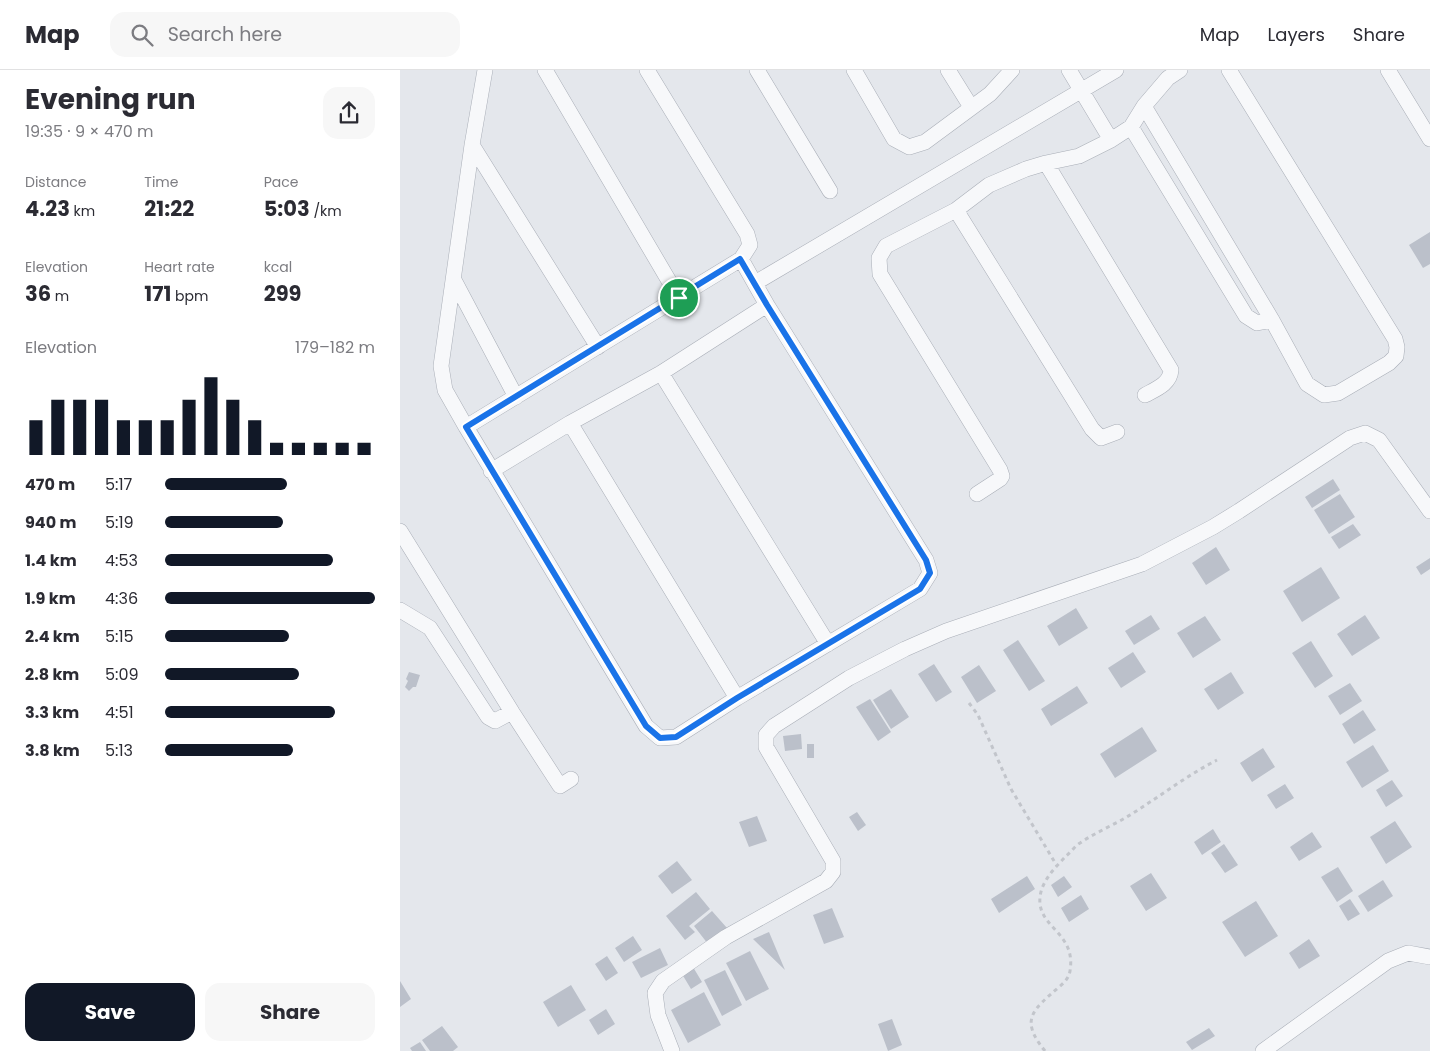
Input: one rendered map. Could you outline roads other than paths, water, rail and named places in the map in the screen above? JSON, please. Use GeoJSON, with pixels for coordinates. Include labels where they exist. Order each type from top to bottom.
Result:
{"type":"FeatureCollection","features":[{"type":"Feature","properties":{"kind":"street"},"geometry":{"type":"LineString","coordinates":[[485,70],[472,145],[441,366],[445,390],[491,471],[646,726],[660,738],[676,737],[737,698],[920,589],[930,573],[926,560],[740,259]]}},
{"type":"Feature","properties":{"kind":"street"},"geometry":{"type":"LineString","coordinates":[[545,70],[679,298]]}},
{"type":"Feature","properties":{"kind":"street"},"geometry":{"type":"LineString","coordinates":[[466,427],[740,259],[750,245],[747,234],[647,70]]}},
{"type":"Feature","properties":{"kind":"street"},"geometry":{"type":"LineString","coordinates":[[757,70],[830,191]]}},
{"type":"Feature","properties":{"kind":"street"},"geometry":{"type":"LineString","coordinates":[[854,70],[894,139],[909,147],[925,142],[990,94],[1012,70]]}},
{"type":"Feature","properties":{"kind":"street"},"geometry":{"type":"LineString","coordinates":[[948,70],[971,107]]}},
{"type":"Feature","properties":{"kind":"street"},"geometry":{"type":"LineString","coordinates":[[1069,70],[1111,140]]}},
{"type":"Feature","properties":{"kind":"street"},"geometry":{"type":"LineString","coordinates":[[755,283],[1116,70]]}},
{"type":"Feature","properties":{"kind":"street"},"geometry":{"type":"LineString","coordinates":[[977,494],[1000,479],[1002,476],[1000,470],[880,274],[878,258],[886,246],[956,210],[990,185],[1026,169],[1079,156],[1111,140],[1130,127],[1144,106],[1168,78],[1180,70]]}},
{"type":"Feature","properties":{"kind":"street"},"geometry":{"type":"LineString","coordinates":[[1144,106],[1272,320],[1307,384],[1324,395],[1338,394],[1389,363],[1396,356],[1397,347],[1394,339],[1229,70]]}},
{"type":"Feature","properties":{"kind":"street"},"geometry":{"type":"LineString","coordinates":[[1388,70],[1430,138]]}},
{"type":"Feature","properties":{"kind":"street"},"geometry":{"type":"LineString","coordinates":[[1130,127],[1246,316],[1257,323],[1272,320]]}},
{"type":"Feature","properties":{"kind":"street"},"geometry":{"type":"LineString","coordinates":[[472,145],[598,347]]}},
{"type":"Feature","properties":{"kind":"street"},"geometry":{"type":"LineString","coordinates":[[1046,163],[1171,370],[1171,377],[1166,382],[1145,395]]}},
{"type":"Feature","properties":{"kind":"street"},"geometry":{"type":"LineString","coordinates":[[956,210],[1092,430],[1101,438],[1117,432]]}},
{"type":"Feature","properties":{"kind":"street"},"geometry":{"type":"LineString","coordinates":[[454,280],[516,397]]}},
{"type":"Feature","properties":{"kind":"street"},"geometry":{"type":"LineString","coordinates":[[491,471],[570,423],[661,373],[767,305]]}},
{"type":"Feature","properties":{"kind":"street"},"geometry":{"type":"LineString","coordinates":[[661,373],[828,644]]}},
{"type":"Feature","properties":{"kind":"street"},"geometry":{"type":"LineString","coordinates":[[570,423],[737,698]]}},
{"type":"Feature","properties":{"kind":"street"},"geometry":{"type":"LineString","coordinates":[[672,1051],[658,1015],[654,993],[663,981],[726,937],[826,881],[833,872],[833,861],[766,747],[766,735],[774,726],[849,678],[905,649],[946,631],[1142,564],[1239,512],[1350,438],[1365,433],[1378,440],[1430,511]]}},
{"type":"Feature","properties":{"kind":"street"},"geometry":{"type":"LineString","coordinates":[[400,530],[560,786],[571,779]]}},
{"type":"Feature","properties":{"kind":"street"},"geometry":{"type":"LineString","coordinates":[[400,610],[430,628],[488,717],[495,721],[512,712]]}},
{"type":"Feature","properties":{"kind":"street"},"geometry":{"type":"LineString","coordinates":[[430,628],[451,614]]}},
{"type":"Feature","properties":{"kind":"street"},"geometry":{"type":"LineString","coordinates":[[1263,1051],[1388,961],[1408,953],[1430,957]]}}]}
